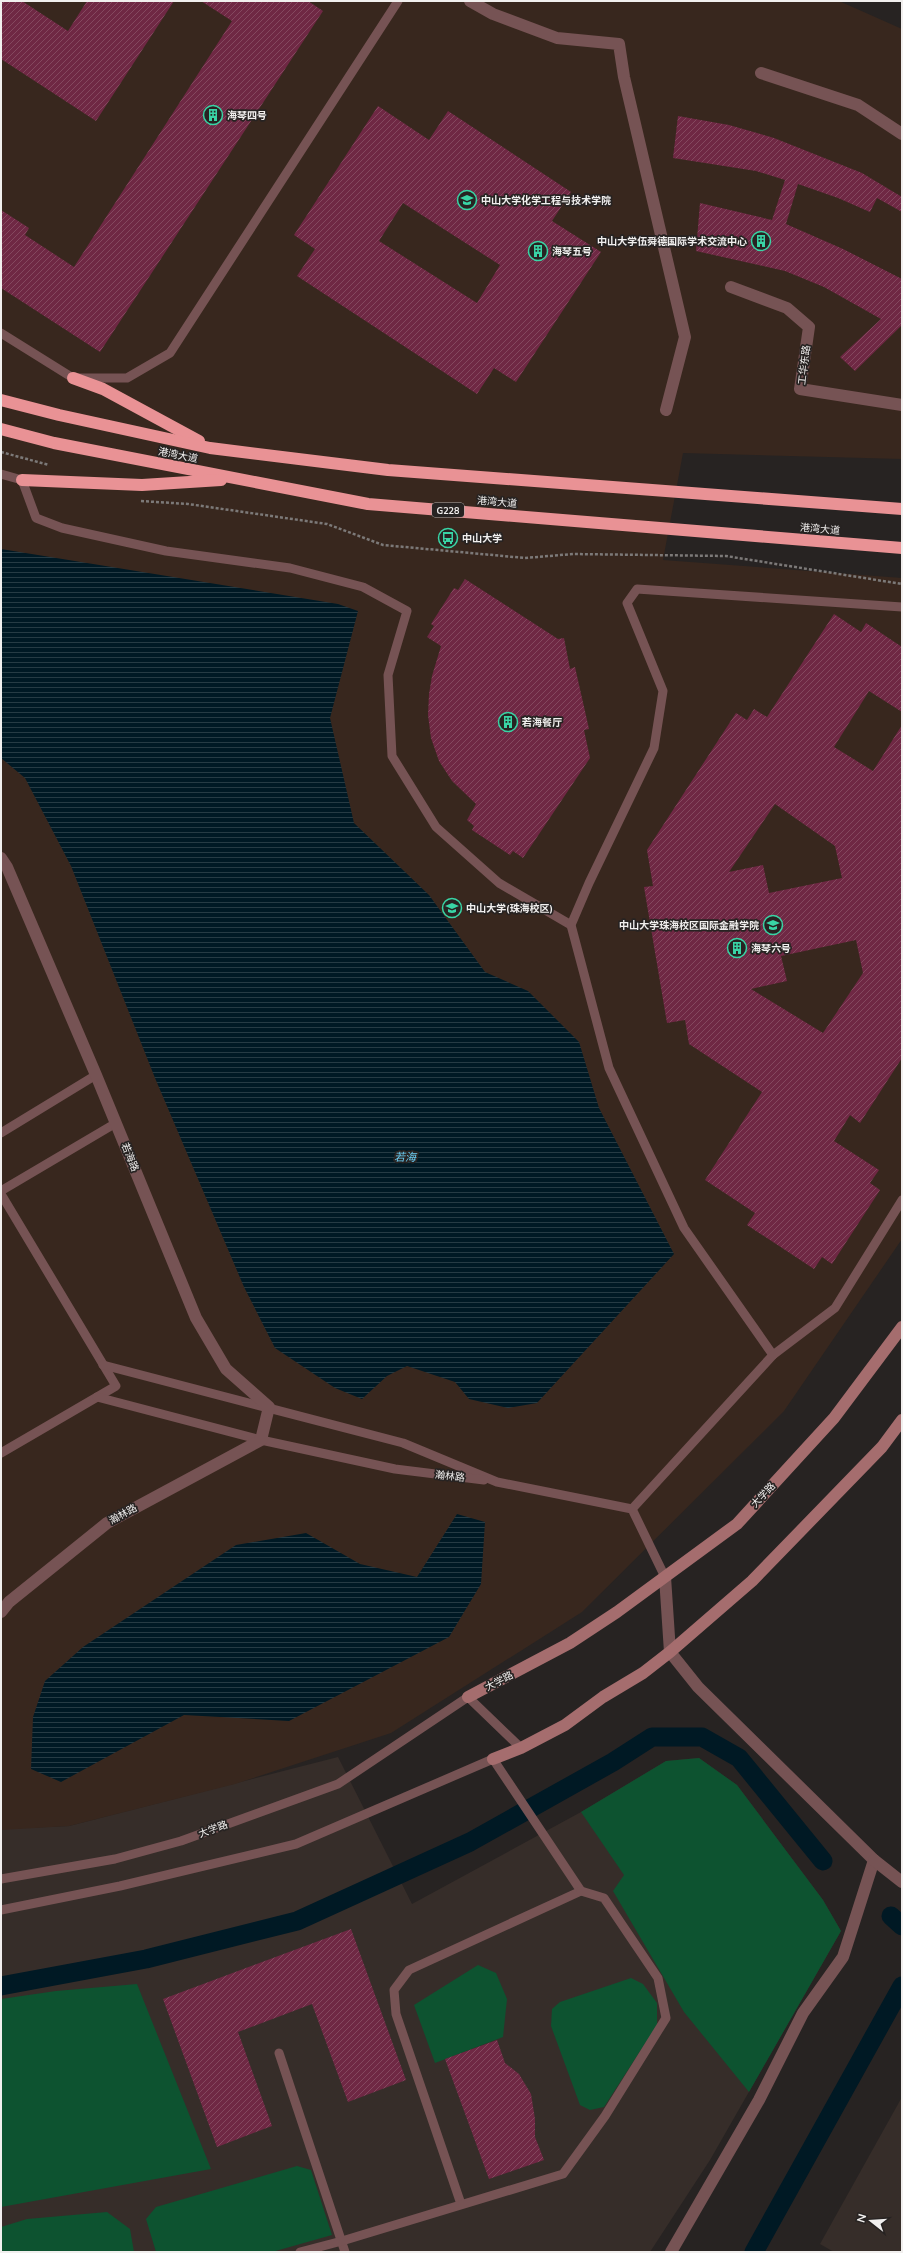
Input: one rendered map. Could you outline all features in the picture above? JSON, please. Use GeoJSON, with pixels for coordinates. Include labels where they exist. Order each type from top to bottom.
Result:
{"type":"FeatureCollection","features":[{"type":"Feature","properties":{"kind":"highway"},"geometry":{"type":"LineString","coordinates":[[73,378],[103,389],[210,448]]}},
{"type":"Feature","properties":{"kind":"highway","name":"港湾大道"},"geometry":{"type":"LineString","coordinates":[[1,400],[59,416],[210,448],[388,470],[902,509]]}},
{"type":"Feature","properties":{"kind":"highway","name":"港湾大道"},"geometry":{"type":"LineString","coordinates":[[1,429],[54,443],[368,504],[902,548]]}},
{"type":"Feature","properties":{"kind":"highway"},"geometry":{"type":"LineString","coordinates":[[22,480],[142,485],[239,479]]}},
{"type":"Feature","properties":{"kind":"street"},"geometry":{"type":"LineString","coordinates":[[470,1],[493,14],[557,38],[619,44],[624,77],[684,337],[666,410]]}},
{"type":"Feature","properties":{"kind":"street"},"geometry":{"type":"LineString","coordinates":[[761,73],[858,105],[902,134]]}},
{"type":"Feature","properties":{"kind":"street","name":"工华东路"},"geometry":{"type":"LineString","coordinates":[[731,286],[787,308],[809,327],[800,389],[902,404]]}},
{"type":"Feature","properties":{"kind":"street","name":"若海路"},"geometry":{"type":"LineString","coordinates":[[1,858],[7,867],[96,1075],[196,1318],[226,1369],[269,1407]]}},
{"type":"Feature","properties":{"kind":"street","name":"大学路"},"geometry":{"type":"LineString","coordinates":[[468,1697],[570,1643],[665,1577],[737,1524],[834,1418],[902,1327]]}},
{"type":"Feature","properties":{"kind":"street"},"geometry":{"type":"LineString","coordinates":[[261,1440],[269,1407]]}},
{"type":"Feature","properties":{"kind":"street"},"geometry":{"type":"LineString","coordinates":[[492,1759],[521,1748],[565,1725],[603,1697],[643,1673],[670,1652],[752,1582],[882,1447],[902,1420]]}},
{"type":"Feature","properties":{"kind":"street","name":"瀚林路"},"geometry":{"type":"LineString","coordinates":[[1,1612],[9,1602],[107,1523],[261,1440]]}},
{"type":"Feature","properties":{"kind":"street"},"geometry":{"type":"LineString","coordinates":[[665,1577],[670,1652],[698,1686],[874,1860],[902,1882]]}},
{"type":"Feature","properties":{"kind":"street"},"geometry":{"type":"LineString","coordinates":[[671,2252],[760,2100],[803,2013],[843,1956],[874,1860]]}},
{"type":"Feature","properties":{"kind":"lane"},"geometry":{"type":"LineString","coordinates":[[1,333],[73,378],[127,378],[170,353],[398,1]]}},
{"type":"Feature","properties":{"kind":"lane"},"geometry":{"type":"LineString","coordinates":[[1,474],[22,480],[36,518],[62,528],[166,551],[290,568],[362,587],[407,611],[388,676],[392,756],[436,827],[499,883],[571,925]]}},
{"type":"Feature","properties":{"kind":"lane"},"geometry":{"type":"LineString","coordinates":[[773,1355],[681,1222],[609,1068],[571,925],[589,883],[654,748],[662,691],[627,603],[638,590],[902,606]]}},
{"type":"Feature","properties":{"kind":"lane"},"geometry":{"type":"LineString","coordinates":[[1,1133],[96,1075]]}},
{"type":"Feature","properties":{"kind":"lane"},"geometry":{"type":"LineString","coordinates":[[1,1191],[116,1123]]}},
{"type":"Feature","properties":{"kind":"lane"},"geometry":{"type":"LineString","coordinates":[[1,1194],[116,1386],[1,1453]]}},
{"type":"Feature","properties":{"kind":"lane"},"geometry":{"type":"LineString","coordinates":[[632,1509],[773,1355],[835,1308],[902,1200]]}},
{"type":"Feature","properties":{"kind":"lane"},"geometry":{"type":"LineString","coordinates":[[103,1365],[403,1443],[497,1482],[632,1509]]}},
{"type":"Feature","properties":{"kind":"lane","name":"瀚林路"},"geometry":{"type":"LineString","coordinates":[[97,1397],[261,1440],[395,1469],[497,1482]]}},
{"type":"Feature","properties":{"kind":"lane"},"geometry":{"type":"LineString","coordinates":[[632,1509],[665,1577]]}},
{"type":"Feature","properties":{"kind":"lane"},"geometry":{"type":"LineString","coordinates":[[468,1697],[521,1748]]}},
{"type":"Feature","properties":{"kind":"lane","name":"大学路"},"geometry":{"type":"LineString","coordinates":[[1,1880],[115,1859],[181,1841],[338,1784],[468,1697]]}},
{"type":"Feature","properties":{"kind":"lane"},"geometry":{"type":"LineString","coordinates":[[1,1910],[120,1886],[296,1844],[492,1759],[581,1890],[604,1898],[658,1978],[666,2018],[605,2116],[563,2174],[342,2241],[300,2252]]}},
{"type":"Feature","properties":{"kind":"lane"},"geometry":{"type":"LineString","coordinates":[[461,2204],[396,2014],[394,1990],[409,1970],[581,1890]]}},
{"type":"Feature","properties":{"kind":"lane"},"geometry":{"type":"LineString","coordinates":[[279,2053],[346,2252]]}},
{"type":"Feature","properties":{"kind":"path"},"geometry":{"type":"LineString","coordinates":[[136,501],[188,504],[327,524],[383,545],[525,558],[573,554],[726,556],[902,584]]}},
{"type":"Feature","properties":{"kind":"shaded area","name":"中山大学(珠海校区)"},"geometry":{"type":"Polygon","coordinates":[[[1,1],[839,1],[902,29],[902,459],[683,453],[663,560],[902,578],[902,1239],[784,1411],[582,1612],[391,1733],[235,1784],[69,1826],[1,1830],[1,1]]]}},
{"type":"Feature","properties":{"kind":"shaded area"},"geometry":{"type":"Polygon","coordinates":[[[338,1757],[412,1904],[581,1812],[666,1761],[699,1758],[737,1785],[823,1900],[841,1931],[710,2160],[650,2252],[1,2252],[1,1829],[69,1826],[338,1757]]]}},
{"type":"Feature","properties":{"kind":"shaded area"},"geometry":{"type":"Polygon","coordinates":[[[902,2097],[902,2252],[834,2252],[820,2244],[902,2097]]]}},
{"type":"Feature","properties":{"kind":"green space"},"geometry":{"type":"Polygon","coordinates":[[[699,1758],[737,1785],[823,1900],[841,1931],[749,2092],[684,2012],[613,1891],[624,1875],[581,1812],[666,1761],[699,1758]]]}},
{"type":"Feature","properties":{"kind":"green space"},"geometry":{"type":"Polygon","coordinates":[[[478,1965],[496,1973],[507,1999],[503,2037],[435,2063],[414,2005],[478,1965]]]}},
{"type":"Feature","properties":{"kind":"green space"},"geometry":{"type":"Polygon","coordinates":[[[631,1978],[643,1984],[657,2003],[657,2025],[604,2107],[590,2110],[580,2105],[551,2026],[552,2009],[560,2002],[631,1978]]]}},
{"type":"Feature","properties":{"kind":"green space"},"geometry":{"type":"Polygon","coordinates":[[[137,1984],[211,2169],[1,2207],[1,1999],[56,1991],[137,1984]]]}},
{"type":"Feature","properties":{"kind":"green space"},"geometry":{"type":"Polygon","coordinates":[[[297,2166],[311,2170],[332,2235],[272,2252],[156,2252],[146,2219],[156,2207],[297,2166]]]}},
{"type":"Feature","properties":{"kind":"green space"},"geometry":{"type":"Polygon","coordinates":[[[107,2212],[130,2229],[134,2252],[1,2252],[1,2227],[27,2219],[107,2212]]]}},
{"type":"Feature","properties":{"kind":"water","name":"若海"},"geometry":{"type":"Polygon","coordinates":[[[1,549],[338,604],[358,611],[330,718],[354,823],[429,895],[485,972],[528,991],[579,1042],[599,1108],[674,1254],[537,1403],[508,1408],[469,1399],[455,1382],[407,1366],[387,1376],[362,1399],[335,1388],[275,1348],[244,1287],[155,1078],[71,866],[25,778],[1,758],[1,549]]]}},
{"type":"Feature","properties":{"kind":"water"},"geometry":{"type":"Polygon","coordinates":[[[457,1514],[485,1522],[481,1584],[449,1637],[289,1721],[184,1715],[61,1782],[31,1769],[33,1717],[45,1681],[83,1647],[236,1545],[306,1533],[360,1564],[417,1577],[457,1514]]]}},
{"type":"Feature","properties":{"kind":"building"},"geometry":{"type":"Polygon","coordinates":[[[1,1],[22,1],[68,31],[87,1],[174,1],[96,121],[1,59],[1,1]]]}},
{"type":"Feature","properties":{"kind":"building","name":"海琴四号"},"geometry":{"type":"Polygon","coordinates":[[[201,1],[308,1],[323,11],[100,352],[1,288],[1,210],[29,228],[25,235],[74,267],[232,21],[201,1]]]}},
{"type":"Feature","properties":{"kind":"building","name":"海琴五号"},"geometry":{"type":"Polygon","coordinates":[[[378,106],[429,140],[448,111],[571,192],[552,221],[601,252],[516,382],[494,368],[477,394],[297,276],[315,249],[294,235],[378,106]],[[403,203],[379,241],[477,303],[500,265],[403,203]]]}},
{"type":"Feature","properties":{"kind":"building","name":"中山大学伍舜德国际学术交流中心"},"geometry":{"type":"Polygon","coordinates":[[[678,116],[729,125],[774,138],[862,173],[902,197],[902,212],[877,198],[870,212],[838,198],[798,184],[786,224],[843,249],[902,279],[902,325],[855,371],[840,357],[881,319],[824,287],[785,271],[696,251],[700,203],[772,220],[785,180],[756,171],[673,158],[678,116]]]}},
{"type":"Feature","properties":{"kind":"building","name":"若海餐厅"},"geometry":{"type":"Polygon","coordinates":[[[465,579],[558,639],[564,638],[570,669],[575,667],[589,729],[584,730],[590,758],[523,858],[513,851],[510,855],[472,830],[474,826],[467,820],[476,804],[452,781],[439,761],[431,738],[428,715],[429,694],[432,676],[441,646],[427,637],[434,626],[431,624],[454,588],[458,590],[465,579]]]}},
{"type":"Feature","properties":{"kind":"building","name":"海琴六号"},"geometry":{"type":"Polygon","coordinates":[[[834,614],[861,632],[866,623],[902,647],[902,712],[869,691],[834,747],[873,771],[902,725],[902,1058],[860,1123],[850,1115],[834,1141],[879,1170],[870,1183],[880,1190],[832,1264],[822,1257],[814,1269],[747,1225],[755,1213],[705,1180],[762,1092],[689,1044],[685,1020],[667,1023],[644,887],[653,886],[647,850],[736,713],[747,720],[754,709],[767,717],[834,614]],[[775,804],[729,872],[763,865],[769,893],[842,878],[835,846],[775,804]],[[856,940],[781,956],[787,981],[751,989],[823,1033],[863,973],[856,940]]]}},
{"type":"Feature","properties":{"kind":"building"},"geometry":{"type":"Polygon","coordinates":[[[351,1929],[406,2080],[348,2102],[312,2004],[238,2032],[272,2126],[217,2147],[163,1999],[351,1929]]]}},
{"type":"Feature","properties":{"kind":"building"},"geometry":{"type":"Polygon","coordinates":[[[497,2040],[505,2063],[519,2074],[531,2094],[535,2119],[535,2137],[544,2160],[489,2179],[445,2059],[497,2040]]]}},
{"type":"Feature","properties":{"kind":"waterway"},"geometry":{"type":"LineString","coordinates":[[1,1986],[146,1959],[297,1921],[470,1842],[613,1762],[652,1737],[702,1737],[739,1758],[823,1861]]}},
{"type":"Feature","properties":{"kind":"waterway"},"geometry":{"type":"LineString","coordinates":[[891,1916],[902,1926]]}},
{"type":"Feature","properties":{"kind":"waterway"},"geometry":{"type":"LineString","coordinates":[[754,2252],[902,1986]]}},
{"type":"Feature","properties":{"kind":"place","name":"海琴四号"},"geometry":{"type":"Point","coordinates":[213,115]}},
{"type":"Feature","properties":{"kind":"place","name":"中山大学化学工程与技术学院"},"geometry":{"type":"Point","coordinates":[467,200]}},
{"type":"Feature","properties":{"kind":"place","name":"中山大学伍舜德国际学术交流中心"},"geometry":{"type":"Point","coordinates":[761,241]}},
{"type":"Feature","properties":{"kind":"place","name":"海琴五号"},"geometry":{"type":"Point","coordinates":[538,251]}},
{"type":"Feature","properties":{"kind":"place","name":"中山大学"},"geometry":{"type":"Point","coordinates":[448,538]}},
{"type":"Feature","properties":{"kind":"place","name":"若海餐厅"},"geometry":{"type":"Point","coordinates":[508,722]}},
{"type":"Feature","properties":{"kind":"place","name":"中山大学(珠海校区)"},"geometry":{"type":"Point","coordinates":[452,908]}},
{"type":"Feature","properties":{"kind":"place","name":"中山大学珠海校区国际金融学院"},"geometry":{"type":"Point","coordinates":[773,925]}},
{"type":"Feature","properties":{"kind":"place","name":"海琴六号"},"geometry":{"type":"Point","coordinates":[737,948]}}]}
